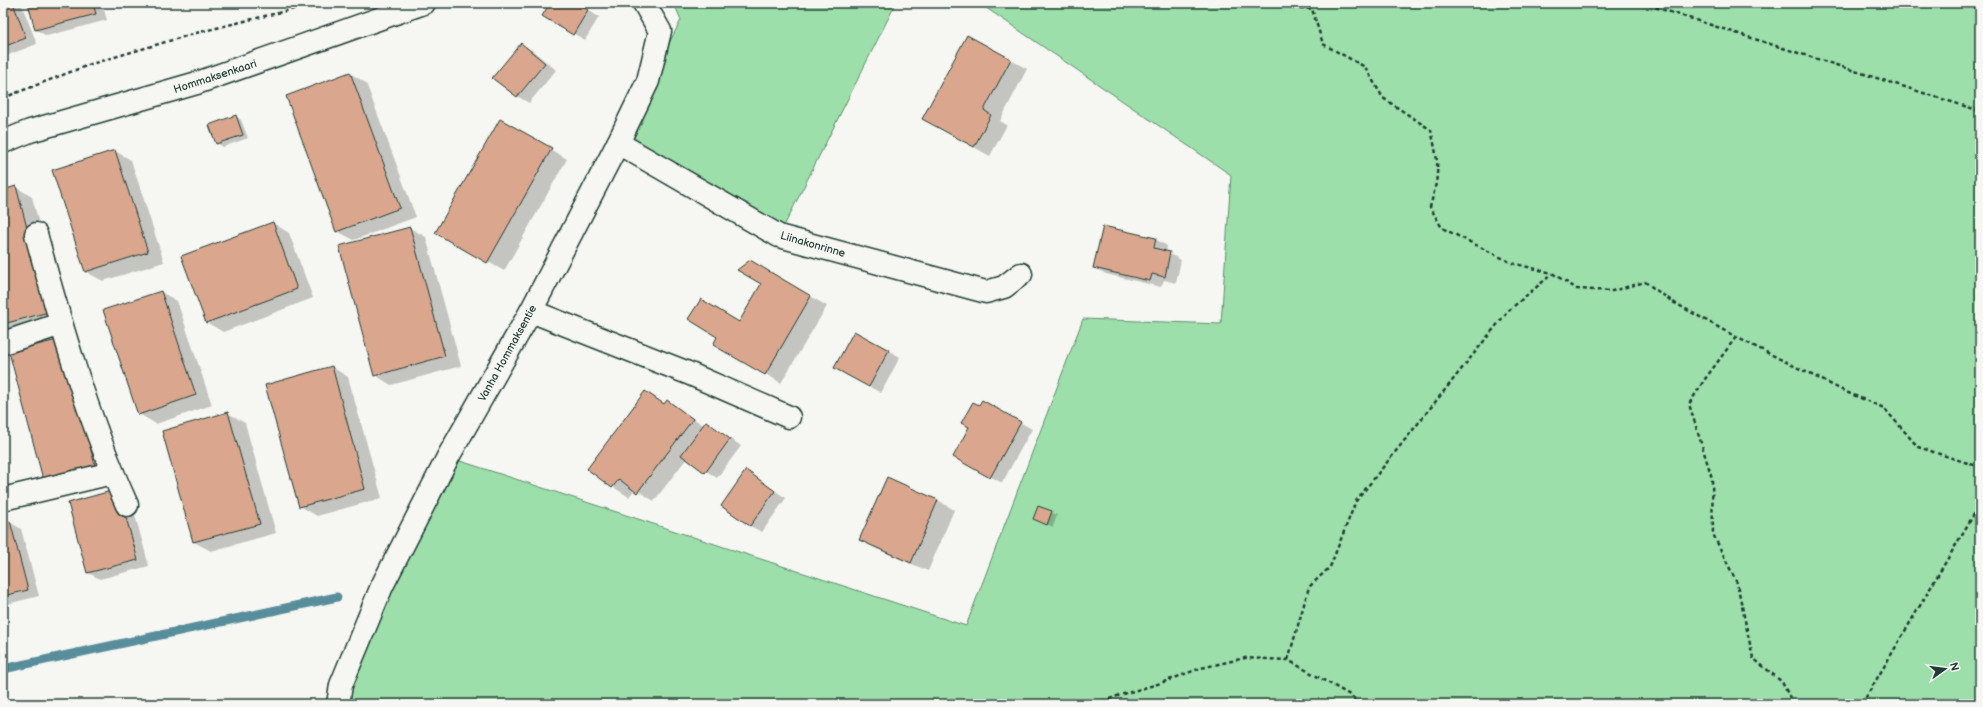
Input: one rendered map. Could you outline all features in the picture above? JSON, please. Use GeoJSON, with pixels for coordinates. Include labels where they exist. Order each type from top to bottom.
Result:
{"type":"FeatureCollection","features":[{"type":"Feature","properties":{"kind":"street","name":"Hommaksenkaari"},"geometry":{"type":"LineString","coordinates":[[3,142],[30,131],[197,83],[424,3]]}},
{"type":"Feature","properties":{"kind":"street","name":"Vanha Hommaksentie"},"geometry":{"type":"LineString","coordinates":[[338,704],[342,685],[382,586],[448,457],[531,311],[618,144],[648,81],[660,30],[644,3]]}},
{"type":"Feature","properties":{"kind":"street","name":"Liinakonrinne"},"geometry":{"type":"LineString","coordinates":[[618,144],[779,236],[986,292],[1004,287],[1021,274]]}},
{"type":"Feature","properties":{"kind":"street"},"geometry":{"type":"LineString","coordinates":[[36,234],[60,324],[112,473],[127,505]]}},
{"type":"Feature","properties":{"kind":"street"},"geometry":{"type":"LineString","coordinates":[[531,311],[688,373],[789,418]]}},
{"type":"Feature","properties":{"kind":"street"},"geometry":{"type":"LineString","coordinates":[[3,343],[60,324]]}},
{"type":"Feature","properties":{"kind":"street"},"geometry":{"type":"LineString","coordinates":[[4,508],[112,473]]}},
{"type":"Feature","properties":{"kind":"path"},"geometry":{"type":"LineString","coordinates":[[3,98],[99,62],[196,33],[318,3]]}},
{"type":"Feature","properties":{"kind":"path"},"geometry":{"type":"LineString","coordinates":[[1251,3],[1312,9],[1323,44],[1365,67],[1383,98],[1431,130],[1438,160],[1438,179],[1430,207],[1442,228],[1512,263],[1552,273],[1577,289],[1612,291],[1645,282],[1672,302],[1736,338],[1846,392],[1884,408],[1918,447],[1980,467]]}},
{"type":"Feature","properties":{"kind":"path"},"geometry":{"type":"LineString","coordinates":[[1642,3],[1980,111]]}},
{"type":"Feature","properties":{"kind":"path"},"geometry":{"type":"LineString","coordinates":[[1288,660],[1308,587],[1330,567],[1356,501],[1508,311],[1552,273]]}},
{"type":"Feature","properties":{"kind":"path"},"geometry":{"type":"LineString","coordinates":[[1736,338],[1705,379],[1689,404],[1712,478],[1713,534],[1737,583],[1753,658],[1782,682],[1793,704]]}},
{"type":"Feature","properties":{"kind":"path"},"geometry":{"type":"LineString","coordinates":[[1862,704],[1980,504]]}},
{"type":"Feature","properties":{"kind":"path"},"geometry":{"type":"LineString","coordinates":[[1096,704],[1208,666],[1245,658],[1288,660],[1350,695],[1361,704]]}},
{"type":"Feature","properties":{"kind":"path"},"geometry":{"type":"LineString","coordinates":[[694,704],[699,701],[714,704]]}},
{"type":"Feature","properties":{"kind":"green space"},"geometry":{"type":"Polygon","coordinates":[[[674,3],[896,3],[779,236],[618,143],[681,20],[674,3]]]}},
{"type":"Feature","properties":{"kind":"green space"},"geometry":{"type":"Polygon","coordinates":[[[979,3],[1980,3],[1980,704],[338,704],[448,457],[966,626],[1083,319],[1221,324],[1231,175],[979,3]]]}},
{"type":"Feature","properties":{"kind":"building"},"geometry":{"type":"Polygon","coordinates":[[[3,3],[13,3],[26,38],[3,47],[3,3]]]}},
{"type":"Feature","properties":{"kind":"building"},"geometry":{"type":"Polygon","coordinates":[[[28,3],[93,3],[96,14],[35,30],[28,3]]]}},
{"type":"Feature","properties":{"kind":"building"},"geometry":{"type":"Polygon","coordinates":[[[550,3],[577,3],[588,10],[573,35],[542,16],[550,3]]]}},
{"type":"Feature","properties":{"kind":"building"},"geometry":{"type":"Polygon","coordinates":[[[967,35],[1011,59],[984,110],[991,115],[974,147],[922,119],[967,35]]]}},
{"type":"Feature","properties":{"kind":"building"},"geometry":{"type":"Polygon","coordinates":[[[521,43],[545,63],[517,97],[492,78],[521,43]]]}},
{"type":"Feature","properties":{"kind":"building"},"geometry":{"type":"Polygon","coordinates":[[[350,72],[400,208],[336,232],[286,96],[350,72]]]}},
{"type":"Feature","properties":{"kind":"building"},"geometry":{"type":"Polygon","coordinates":[[[236,115],[243,135],[216,144],[209,125],[236,115]]]}},
{"type":"Feature","properties":{"kind":"building"},"geometry":{"type":"Polygon","coordinates":[[[500,119],[552,148],[487,263],[435,233],[500,119]]]}},
{"type":"Feature","properties":{"kind":"building"},"geometry":{"type":"Polygon","coordinates":[[[115,150],[148,252],[85,272],[52,170],[115,150]]]}},
{"type":"Feature","properties":{"kind":"building"},"geometry":{"type":"Polygon","coordinates":[[[16,186],[49,312],[3,324],[3,190],[16,186]]]}},
{"type":"Feature","properties":{"kind":"building"},"geometry":{"type":"Polygon","coordinates":[[[273,222],[297,289],[206,323],[181,256],[273,222]]]}},
{"type":"Feature","properties":{"kind":"building"},"geometry":{"type":"Polygon","coordinates":[[[1103,226],[1156,238],[1154,248],[1170,252],[1165,277],[1152,274],[1150,281],[1093,268],[1103,226]]]}},
{"type":"Feature","properties":{"kind":"building"},"geometry":{"type":"Polygon","coordinates":[[[410,227],[445,356],[374,376],[339,246],[410,227]]]}},
{"type":"Feature","properties":{"kind":"building"},"geometry":{"type":"Polygon","coordinates":[[[750,260],[811,296],[765,375],[713,345],[717,337],[688,319],[701,299],[739,322],[761,284],[737,270],[750,260]]]}},
{"type":"Feature","properties":{"kind":"building"},"geometry":{"type":"Polygon","coordinates":[[[161,291],[196,395],[138,415],[103,310],[161,291]]]}},
{"type":"Feature","properties":{"kind":"building"},"geometry":{"type":"Polygon","coordinates":[[[854,331],[889,350],[869,387],[834,368],[854,331]]]}},
{"type":"Feature","properties":{"kind":"building"},"geometry":{"type":"Polygon","coordinates":[[[61,339],[95,465],[43,479],[9,352],[61,339]]]}},
{"type":"Feature","properties":{"kind":"building"},"geometry":{"type":"Polygon","coordinates":[[[332,366],[365,489],[299,507],[265,385],[332,366]]]}},
{"type":"Feature","properties":{"kind":"building"},"geometry":{"type":"Polygon","coordinates":[[[645,391],[664,404],[667,400],[693,419],[637,493],[619,479],[612,488],[587,469],[645,391]]]}},
{"type":"Feature","properties":{"kind":"building"},"geometry":{"type":"Polygon","coordinates":[[[982,400],[1021,422],[990,478],[953,457],[969,427],[961,423],[973,402],[979,405],[982,400]]]}},
{"type":"Feature","properties":{"kind":"building"},"geometry":{"type":"Polygon","coordinates":[[[228,412],[260,524],[193,542],[162,431],[228,412]]]}},
{"type":"Feature","properties":{"kind":"building"},"geometry":{"type":"Polygon","coordinates":[[[706,421],[730,439],[705,473],[681,455],[706,421]]]}},
{"type":"Feature","properties":{"kind":"building"},"geometry":{"type":"Polygon","coordinates":[[[746,470],[775,491],[750,526],[721,506],[746,470]]]}},
{"type":"Feature","properties":{"kind":"building"},"geometry":{"type":"Polygon","coordinates":[[[887,477],[938,500],[911,563],[859,540],[887,477]]]}},
{"type":"Feature","properties":{"kind":"building"},"geometry":{"type":"Polygon","coordinates":[[[118,489],[138,560],[87,573],[68,503],[118,489]]]}},
{"type":"Feature","properties":{"kind":"building"},"geometry":{"type":"Polygon","coordinates":[[[1038,506],[1052,511],[1047,525],[1033,519],[1038,506]]]}},
{"type":"Feature","properties":{"kind":"building"},"geometry":{"type":"Polygon","coordinates":[[[10,521],[28,590],[3,596],[3,523],[10,521]]]}},
{"type":"Feature","properties":{"kind":"waterway"},"geometry":{"type":"LineString","coordinates":[[3,669],[337,597]]}}]}
